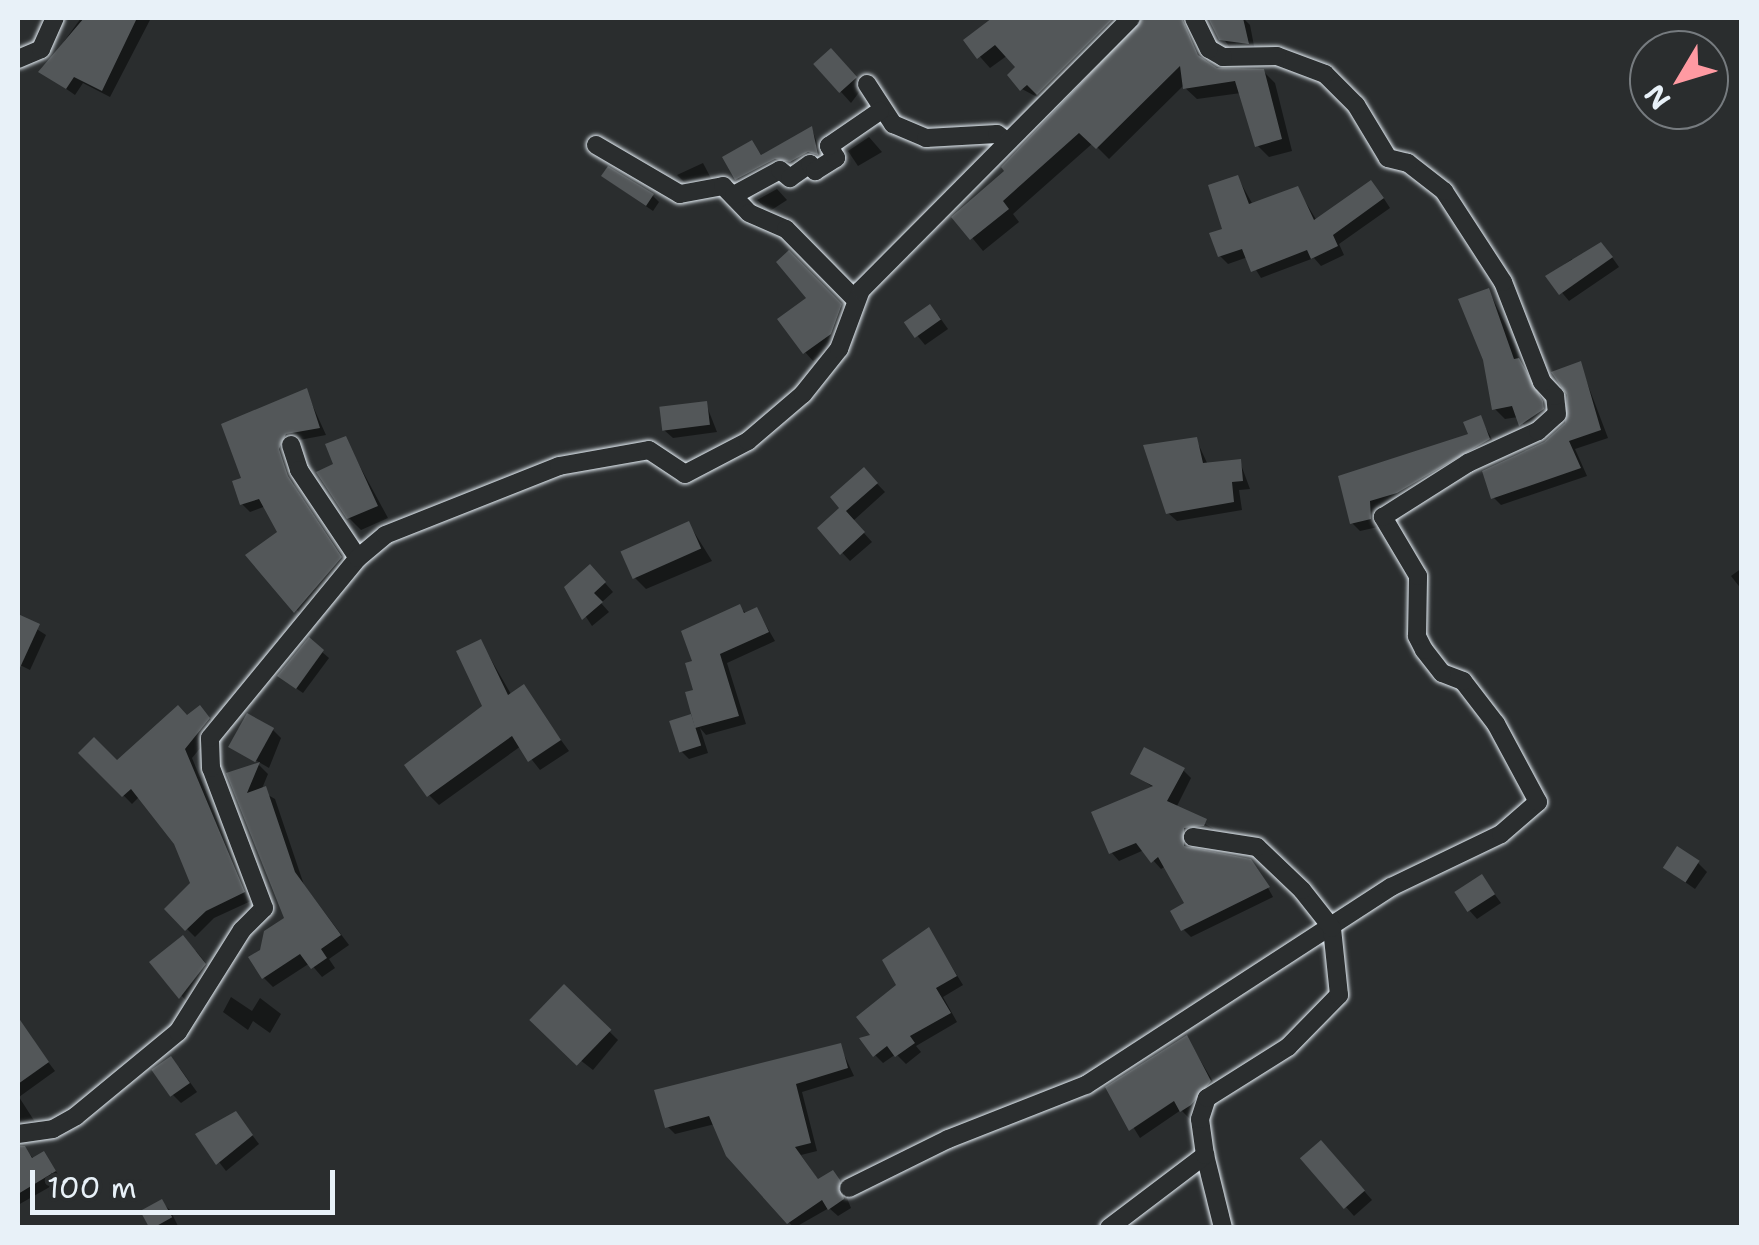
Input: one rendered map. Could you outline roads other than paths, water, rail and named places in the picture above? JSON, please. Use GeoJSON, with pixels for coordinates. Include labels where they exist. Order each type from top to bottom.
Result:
{"type":"FeatureCollection","features":[{"type":"Feature","properties":{"kind":"street"},"geometry":{"type":"LineString","coordinates":[[19,53],[30,56],[41,49],[54,18]]}},
{"type":"Feature","properties":{"kind":"street"},"geometry":{"type":"LineString","coordinates":[[18,1134],[53,1129],[76,1116],[178,1032],[242,930],[264,908],[211,768],[210,738],[358,558],[402,528],[606,453],[648,450],[685,474],[710,463],[802,394],[839,349],[856,300],[1005,140],[1131,18]]}},
{"type":"Feature","properties":{"kind":"street"},"geometry":{"type":"LineString","coordinates":[[849,1188],[948,1139],[1086,1085],[1391,887],[1501,834],[1536,809],[1522,766],[1496,724],[1463,681],[1442,672],[1424,650],[1417,636],[1418,576],[1383,517],[1468,463],[1538,431],[1557,414],[1555,396],[1542,382],[1502,282],[1482,258],[1468,224],[1444,191],[1408,163],[1388,158],[1356,106],[1325,74],[1277,56],[1223,57],[1209,49],[1194,18]]}},
{"type":"Feature","properties":{"kind":"street"},"geometry":{"type":"LineString","coordinates":[[867,84],[880,111],[926,138],[997,134],[1005,140]]}},
{"type":"Feature","properties":{"kind":"street"},"geometry":{"type":"LineString","coordinates":[[734,195],[780,170],[790,178],[810,164],[815,171],[836,158],[829,146],[880,111]]}},
{"type":"Feature","properties":{"kind":"street"},"geometry":{"type":"LineString","coordinates":[[596,145],[680,194],[715,183],[734,195],[749,212],[786,229],[856,300]]}},
{"type":"Feature","properties":{"kind":"street"},"geometry":{"type":"LineString","coordinates":[[292,445],[299,470],[358,558]]}},
{"type":"Feature","properties":{"kind":"street"},"geometry":{"type":"LineString","coordinates":[[1193,838],[1257,847],[1332,928],[1339,996],[1288,1047],[1207,1098],[1200,1119],[1223,1228]]}},
{"type":"Feature","properties":{"kind":"street"},"geometry":{"type":"LineString","coordinates":[[1109,1228],[1205,1155]]}}]}
